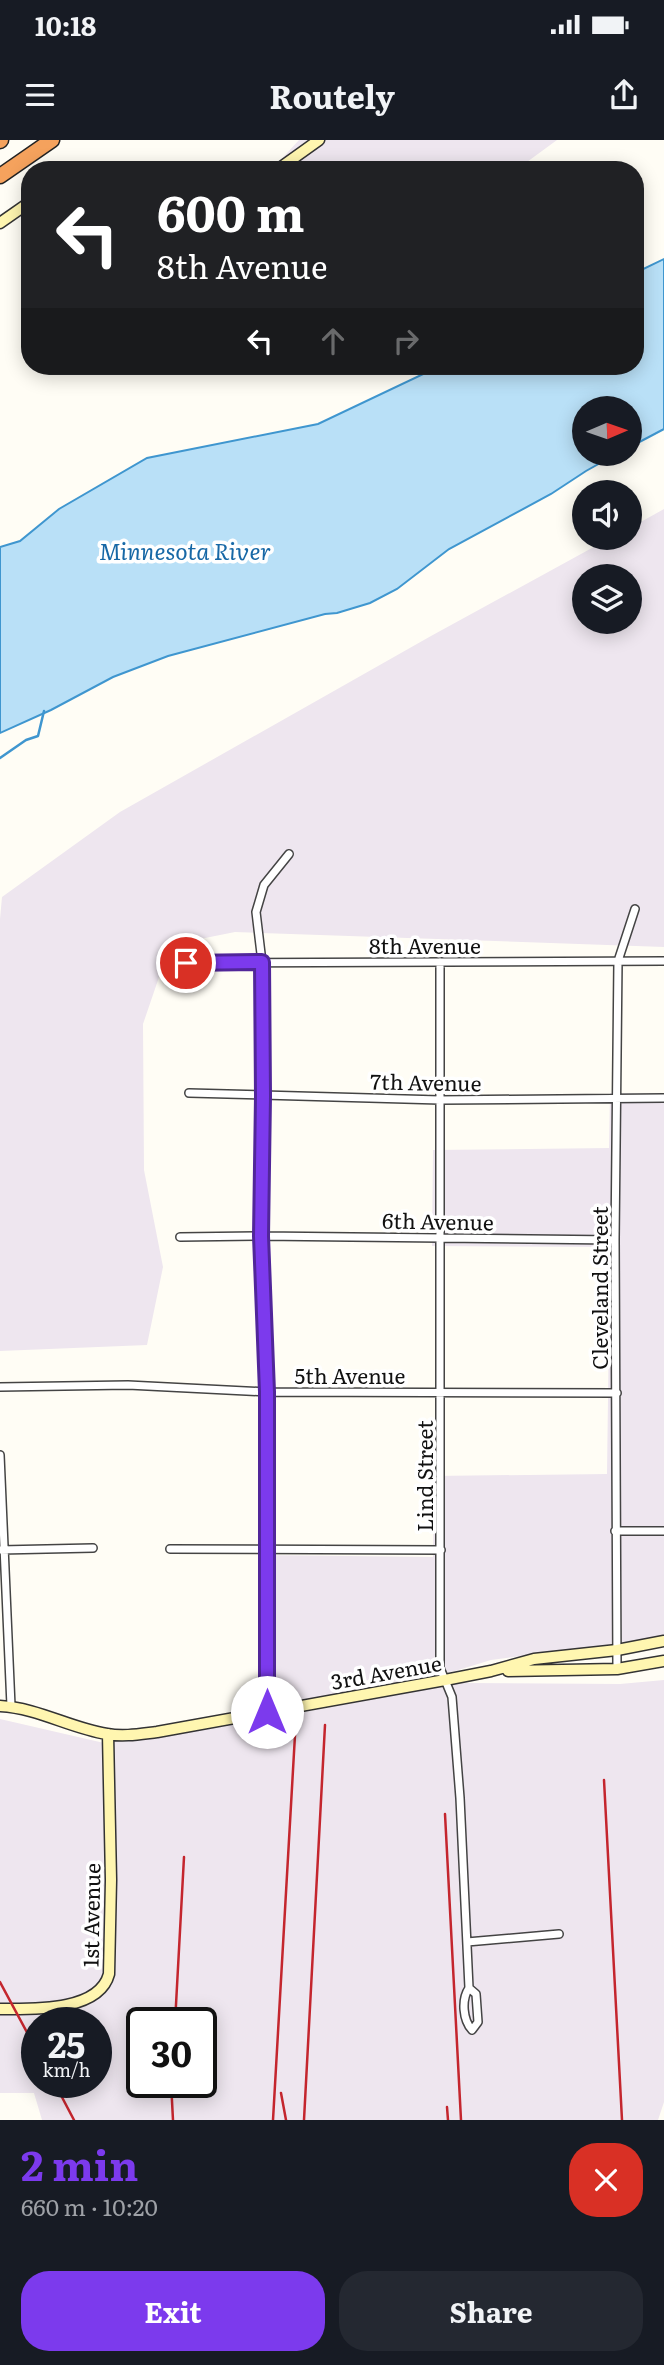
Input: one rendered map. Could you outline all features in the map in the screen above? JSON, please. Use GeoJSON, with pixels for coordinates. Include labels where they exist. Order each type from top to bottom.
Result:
{"type":"FeatureCollection","features":[{"type":"Feature","properties":{"kind":"highway"},"geometry":{"type":"LineString","coordinates":[[22,161],[52,140]]}},
{"type":"Feature","properties":{"kind":"highway"},"geometry":{"type":"LineString","coordinates":[[0,176],[21,161]]}},
{"type":"Feature","properties":{"kind":"street"},"geometry":{"type":"LineString","coordinates":[[287,161],[306,144],[319,140]]}},
{"type":"Feature","properties":{"kind":"street"},"geometry":{"type":"LineString","coordinates":[[0,223],[21,208]]}},
{"type":"Feature","properties":{"kind":"street"},"geometry":{"type":"LineString","coordinates":[[267,1712],[267,1392],[261,1236],[262,962],[256,912],[264,885],[289,854]]}},
{"type":"Feature","properties":{"kind":"street","name":"Cleveland Street"},"geometry":{"type":"LineString","coordinates":[[617,1669],[615,1240],[618,961],[635,909]]}},
{"type":"Feature","properties":{"kind":"street","name":"8th Avenue"},"geometry":{"type":"LineString","coordinates":[[186,963],[664,961]]}},
{"type":"Feature","properties":{"kind":"street","name":"Lind Street"},"geometry":{"type":"LineString","coordinates":[[440,962],[440,1668],[452,1697],[469,1988],[464,1995],[466,2023],[472,2030],[478,2021],[476,1994],[469,1988]]}},
{"type":"Feature","properties":{"kind":"street","name":"7th Avenue"},"geometry":{"type":"LineString","coordinates":[[189,1093],[440,1100],[664,1098]]}},
{"type":"Feature","properties":{"kind":"street","name":"6th Avenue"},"geometry":{"type":"LineString","coordinates":[[180,1237],[615,1240]]}},
{"type":"Feature","properties":{"kind":"street","name":"5th Avenue"},"geometry":{"type":"LineString","coordinates":[[0,1387],[128,1385],[267,1392],[617,1394]]}},
{"type":"Feature","properties":{"kind":"street"},"geometry":{"type":"LineString","coordinates":[[0,1455],[5,1706]]}},
{"type":"Feature","properties":{"kind":"street"},"geometry":{"type":"LineString","coordinates":[[615,1531],[664,1531]]}},
{"type":"Feature","properties":{"kind":"street"},"geometry":{"type":"LineString","coordinates":[[3,1550],[93,1548]]}},
{"type":"Feature","properties":{"kind":"street"},"geometry":{"type":"LineString","coordinates":[[170,1549],[441,1550]]}},
{"type":"Feature","properties":{"kind":"street","name":"3rd Avenue"},"geometry":{"type":"LineString","coordinates":[[5,1706],[32,1709],[108,1734],[127,1736],[445,1680],[534,1659],[617,1650],[664,1641]]}},
{"type":"Feature","properties":{"kind":"street","name":"3rd Avenue"},"geometry":{"type":"LineString","coordinates":[[491,1671],[617,1669],[664,1661]]}},
{"type":"Feature","properties":{"kind":"street","name":"1st Avenue"},"geometry":{"type":"LineString","coordinates":[[0,2009],[75,2003],[100,1992],[106,1984],[109,1974],[111,1907],[108,1734]]}},
{"type":"Feature","properties":{"kind":"street"},"geometry":{"type":"LineString","coordinates":[[467,1942],[559,1934]]}},
{"type":"Feature","properties":{"kind":"shaded area"},"geometry":{"type":"Polygon","coordinates":[[[299,140],[557,140],[528,161],[280,161],[299,140]]]}},
{"type":"Feature","properties":{"kind":"shaded area"},"geometry":{"type":"Polygon","coordinates":[[[664,509],[664,947],[235,932],[170,945],[143,1024],[144,1170],[163,1267],[147,1345],[0,1351],[2,897],[120,812],[588,550],[642,550],[642,521],[664,509]]]}},
{"type":"Feature","properties":{"kind":"shaded area"},"geometry":{"type":"Polygon","coordinates":[[[610,1093],[664,1094],[664,1635],[625,1643],[491,1660],[455,1671],[261,1708],[260,1555],[433,1557],[434,1476],[607,1474],[610,1247],[432,1246],[433,1150],[609,1148],[610,1093]]]}},
{"type":"Feature","properties":{"kind":"shaded area"},"geometry":{"type":"Polygon","coordinates":[[[664,1680],[664,2102],[658,2120],[42,2120],[35,2098],[112,2098],[112,2007],[21,2007],[21,2093],[0,2093],[0,1719],[104,1743],[261,1720],[462,1683],[620,1684],[664,1680]]]}},
{"type":"Feature","properties":{"kind":"water","name":"Minnesota River"},"geometry":{"type":"Polygon","coordinates":[[[664,259],[664,429],[642,441],[642,396],[572,396],[572,466],[595,466],[551,494],[449,549],[397,589],[370,603],[337,613],[168,656],[113,677],[0,733],[0,547],[20,541],[59,509],[147,458],[318,424],[421,375],[644,375],[644,269],[664,259]]]}},
{"type":"Feature","properties":{"kind":"waterway"},"geometry":{"type":"LineString","coordinates":[[0,758],[26,740],[38,736],[44,711]]}},
{"type":"Feature","properties":{"kind":"railway"},"geometry":{"type":"LineString","coordinates":[[304,2120],[325,1725]]}},
{"type":"Feature","properties":{"kind":"railway"},"geometry":{"type":"LineString","coordinates":[[273,2120],[295,1735]]}},
{"type":"Feature","properties":{"kind":"railway"},"geometry":{"type":"LineString","coordinates":[[604,1780],[622,2120]]}},
{"type":"Feature","properties":{"kind":"railway"},"geometry":{"type":"LineString","coordinates":[[445,1814],[461,2120]]}},
{"type":"Feature","properties":{"kind":"railway"},"geometry":{"type":"LineString","coordinates":[[176,2007],[184,1857]]}},
{"type":"Feature","properties":{"kind":"railway"},"geometry":{"type":"LineString","coordinates":[[0,1982],[21,2021]]}},
{"type":"Feature","properties":{"kind":"railway"},"geometry":{"type":"LineString","coordinates":[[281,2093],[286,2120]]}},
{"type":"Feature","properties":{"kind":"railway"},"geometry":{"type":"LineString","coordinates":[[62,2098],[74,2120]]}},
{"type":"Feature","properties":{"kind":"railway"},"geometry":{"type":"LineString","coordinates":[[172,2098],[173,2120]]}},
{"type":"Feature","properties":{"kind":"railway"},"geometry":{"type":"LineString","coordinates":[[447,2107],[448,2120]]}},
{"type":"Feature","properties":{"kind":"route"},"geometry":{"type":"LineString","coordinates":[[186,963],[262,962],[261,1236],[267,1392],[267,1712]]}}]}
